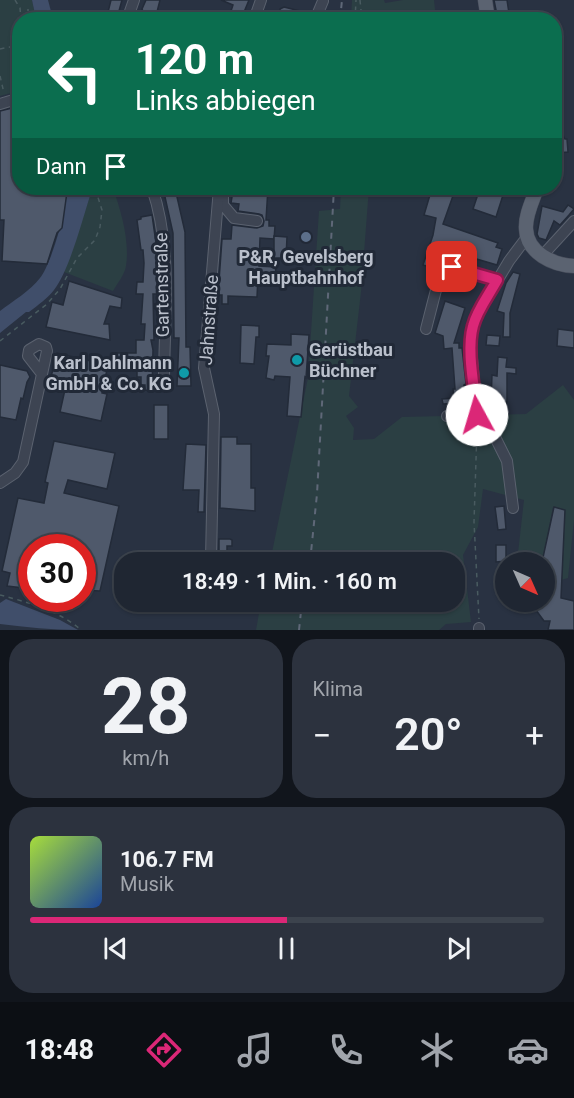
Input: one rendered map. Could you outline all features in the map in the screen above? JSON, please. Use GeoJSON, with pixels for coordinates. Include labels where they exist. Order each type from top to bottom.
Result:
{"type":"FeatureCollection","features":[{"type":"Feature","properties":{"kind":"main road"},"geometry":{"type":"LineString","coordinates":[[535,195],[526,220],[527,237],[542,256],[557,264],[574,266]]}},
{"type":"Feature","properties":{"kind":"street","name":"Gartenstraße"},"geometry":{"type":"LineString","coordinates":[[154,195],[160,220],[165,261],[164,384]]}},
{"type":"Feature","properties":{"kind":"street","name":"Jahnstraße"},"geometry":{"type":"LineString","coordinates":[[212,552],[214,414],[204,368],[218,195]]}},
{"type":"Feature","properties":{"kind":"street"},"geometry":{"type":"LineString","coordinates":[[224,195],[223,205],[234,218],[257,221]]}},
{"type":"Feature","properties":{"kind":"street"},"geometry":{"type":"LineString","coordinates":[[542,256],[574,221]]}},
{"type":"Feature","properties":{"kind":"street"},"geometry":{"type":"LineString","coordinates":[[513,508],[507,461],[490,428],[477,415],[471,347],[472,327],[508,261],[527,237]]}},
{"type":"Feature","properties":{"kind":"street"},"geometry":{"type":"LineString","coordinates":[[426,329],[436,290],[452,267],[497,280]]}},
{"type":"Feature","properties":{"kind":"street"},"geometry":{"type":"LineString","coordinates":[[0,483],[15,472],[23,462],[42,374]]}},
{"type":"Feature","properties":{"kind":"street"},"geometry":{"type":"LineString","coordinates":[[447,416],[477,415]]}},
{"type":"Feature","properties":{"kind":"path"},"geometry":{"type":"LineString","coordinates":[[0,76],[2,99]]}},
{"type":"Feature","properties":{"kind":"path"},"geometry":{"type":"LineString","coordinates":[[0,341],[46,304],[60,289],[77,258],[95,240],[102,210],[97,195]]}},
{"type":"Feature","properties":{"kind":"path"},"geometry":{"type":"LineString","coordinates":[[477,415],[474,522],[479,629]]}},
{"type":"Feature","properties":{"kind":"path"},"geometry":{"type":"LineString","coordinates":[[0,595],[43,609],[67,620],[81,630]]}},
{"type":"Feature","properties":{"kind":"green space"},"geometry":{"type":"Polygon","coordinates":[[[0,0],[32,0],[35,12],[12,12],[12,93],[0,96],[0,0]]]}},
{"type":"Feature","properties":{"kind":"green space"},"geometry":{"type":"Polygon","coordinates":[[[352,0],[384,0],[385,3],[403,0],[434,0],[435,12],[351,12],[352,0]]]}},
{"type":"Feature","properties":{"kind":"green space"},"geometry":{"type":"Polygon","coordinates":[[[115,195],[122,216],[127,246],[126,266],[123,276],[113,291],[64,272],[90,196],[115,195]]]}},
{"type":"Feature","properties":{"kind":"green space"},"geometry":{"type":"Polygon","coordinates":[[[341,195],[368,195],[361,292],[349,396],[358,407],[346,416],[354,428],[353,440],[374,439],[402,417],[526,414],[563,385],[574,400],[574,520],[568,578],[561,580],[565,510],[553,507],[544,552],[518,552],[524,500],[483,489],[478,527],[465,552],[272,552],[308,378],[319,211],[340,209],[341,195]]]}},
{"type":"Feature","properties":{"kind":"green space"},"geometry":{"type":"Polygon","coordinates":[[[465,572],[471,622],[446,624],[439,630],[256,630],[259,612],[465,612],[465,572]]]}},
{"type":"Feature","properties":{"kind":"water"},"geometry":{"type":"Polygon","coordinates":[[[32,0],[48,0],[51,12],[35,12],[32,0]]]}},
{"type":"Feature","properties":{"kind":"water"},"geometry":{"type":"Polygon","coordinates":[[[66,196],[90,196],[75,245],[60,282],[48,296],[0,333],[0,311],[36,283],[49,261],[62,220],[66,196]]]}},
{"type":"Feature","properties":{"kind":"water"},"geometry":{"type":"Polygon","coordinates":[[[6,599],[18,604],[18,612],[39,612],[78,630],[0,624],[0,603],[6,599]]]}},
{"type":"Feature","properties":{"kind":"building"},"geometry":{"type":"Polygon","coordinates":[[[111,0],[122,0],[119,11],[108,12],[111,0]]]}},
{"type":"Feature","properties":{"kind":"building"},"geometry":{"type":"Polygon","coordinates":[[[146,0],[160,0],[157,12],[143,12],[146,0]]]}},
{"type":"Feature","properties":{"kind":"building"},"geometry":{"type":"Polygon","coordinates":[[[221,0],[249,0],[244,12],[231,12],[233,5],[221,0]]]}},
{"type":"Feature","properties":{"kind":"building"},"geometry":{"type":"Polygon","coordinates":[[[494,0],[507,0],[509,12],[496,12],[494,0]]]}},
{"type":"Feature","properties":{"kind":"building"},"geometry":{"type":"Polygon","coordinates":[[[284,7],[300,11],[280,12],[280,9],[284,7]]]}},
{"type":"Feature","properties":{"kind":"building"},"geometry":{"type":"Polygon","coordinates":[[[12,108],[12,195],[67,195],[62,228],[57,233],[47,264],[2,261],[4,220],[0,220],[0,111],[12,108]]]}},
{"type":"Feature","properties":{"kind":"building"},"geometry":{"type":"Polygon","coordinates":[[[562,133],[567,139],[568,152],[562,153],[562,133]]]}},
{"type":"Feature","properties":{"kind":"building"},"geometry":{"type":"Polygon","coordinates":[[[165,195],[177,195],[185,232],[186,347],[190,347],[191,386],[177,386],[179,338],[174,338],[173,233],[165,195]]]}},
{"type":"Feature","properties":{"kind":"building"},"geometry":{"type":"Polygon","coordinates":[[[231,195],[268,195],[266,220],[269,220],[269,226],[275,226],[274,239],[260,238],[259,266],[276,267],[275,277],[258,277],[257,297],[228,296],[228,304],[222,304],[222,295],[218,295],[222,239],[231,239],[232,225],[257,228],[263,226],[264,221],[262,215],[238,211],[239,204],[231,203],[231,195]]]}},
{"type":"Feature","properties":{"kind":"building"},"geometry":{"type":"Polygon","coordinates":[[[430,195],[453,195],[443,224],[498,243],[496,247],[502,249],[497,265],[446,250],[440,270],[423,265],[436,218],[424,215],[430,195]]]}},
{"type":"Feature","properties":{"kind":"building"},"geometry":{"type":"Polygon","coordinates":[[[478,195],[503,195],[496,217],[473,209],[478,195]]]}},
{"type":"Feature","properties":{"kind":"building"},"geometry":{"type":"Polygon","coordinates":[[[568,205],[574,209],[569,215],[560,225],[554,221],[546,240],[539,238],[537,234],[542,206],[563,212],[568,205]]]}},
{"type":"Feature","properties":{"kind":"building"},"geometry":{"type":"Polygon","coordinates":[[[152,215],[156,243],[157,294],[153,294],[152,391],[145,390],[145,385],[141,385],[141,377],[137,377],[137,364],[115,366],[115,353],[136,353],[136,340],[144,340],[145,324],[141,324],[143,294],[136,294],[137,282],[143,282],[144,263],[137,220],[152,215]]]}},
{"type":"Feature","properties":{"kind":"building"},"geometry":{"type":"Polygon","coordinates":[[[274,236],[287,237],[286,258],[274,258],[274,236]]]}},
{"type":"Feature","properties":{"kind":"building"},"geometry":{"type":"Polygon","coordinates":[[[513,272],[520,274],[510,313],[510,337],[503,337],[504,313],[497,311],[506,283],[513,272]]]}},
{"type":"Feature","properties":{"kind":"building"},"geometry":{"type":"Polygon","coordinates":[[[69,281],[122,298],[121,308],[110,306],[104,324],[109,324],[110,340],[46,327],[52,302],[63,305],[69,281]]]}},
{"type":"Feature","properties":{"kind":"building"},"geometry":{"type":"Polygon","coordinates":[[[445,301],[465,308],[454,343],[459,343],[459,348],[462,348],[466,384],[464,385],[464,403],[443,404],[442,399],[454,398],[453,389],[455,389],[452,348],[444,349],[443,336],[435,333],[445,301]]]}},
{"type":"Feature","properties":{"kind":"building"},"geometry":{"type":"Polygon","coordinates":[[[241,325],[259,326],[254,364],[240,363],[241,325]]]}},
{"type":"Feature","properties":{"kind":"building"},"geometry":{"type":"Polygon","coordinates":[[[558,329],[574,331],[574,348],[557,346],[558,329]]]}},
{"type":"Feature","properties":{"kind":"building"},"geometry":{"type":"Polygon","coordinates":[[[291,334],[309,335],[301,417],[287,416],[290,377],[275,376],[274,380],[266,378],[269,356],[266,356],[267,344],[291,345],[291,334]]]}},
{"type":"Feature","properties":{"kind":"building"},"geometry":{"type":"Polygon","coordinates":[[[487,335],[500,336],[499,346],[486,345],[487,335]]]}},
{"type":"Feature","properties":{"kind":"building"},"geometry":{"type":"Polygon","coordinates":[[[57,353],[108,365],[102,393],[107,394],[101,421],[60,412],[66,385],[50,381],[57,353]]]}},
{"type":"Feature","properties":{"kind":"building"},"geometry":{"type":"Polygon","coordinates":[[[498,357],[507,358],[506,367],[516,368],[516,374],[507,373],[507,402],[491,401],[492,375],[497,376],[498,357]]]}},
{"type":"Feature","properties":{"kind":"building"},"geometry":{"type":"Polygon","coordinates":[[[0,365],[27,371],[30,377],[23,399],[21,398],[16,420],[0,417],[0,365]]]}},
{"type":"Feature","properties":{"kind":"building"},"geometry":{"type":"Polygon","coordinates":[[[154,405],[168,405],[168,439],[154,439],[154,405]]]}},
{"type":"Feature","properties":{"kind":"building"},"geometry":{"type":"Polygon","coordinates":[[[221,437],[237,437],[237,444],[251,444],[251,488],[255,488],[255,511],[220,508],[221,437]]]}},
{"type":"Feature","properties":{"kind":"building"},"geometry":{"type":"Polygon","coordinates":[[[54,441],[115,453],[107,489],[68,480],[64,493],[119,506],[100,591],[96,591],[96,534],[18,534],[18,587],[7,586],[10,573],[2,571],[18,498],[44,503],[48,483],[45,482],[54,441]]]}},
{"type":"Feature","properties":{"kind":"building"},"geometry":{"type":"Polygon","coordinates":[[[186,444],[206,445],[204,512],[198,512],[199,490],[183,490],[186,444]]]}},
{"type":"Feature","properties":{"kind":"building"},"geometry":{"type":"Polygon","coordinates":[[[504,506],[506,529],[498,530],[495,507],[504,506]]]}},
{"type":"Feature","properties":{"kind":"building"},"geometry":{"type":"Polygon","coordinates":[[[554,507],[565,510],[561,598],[574,601],[574,630],[548,630],[550,621],[544,621],[537,612],[555,612],[555,552],[544,552],[554,507]]]}},
{"type":"Feature","properties":{"kind":"building"},"geometry":{"type":"Polygon","coordinates":[[[219,539],[232,540],[232,546],[227,546],[227,551],[219,551],[219,539]]]}},
{"type":"Feature","properties":{"kind":"building"},"geometry":{"type":"Polygon","coordinates":[[[496,545],[506,545],[506,552],[496,552],[496,545]]]}},
{"type":"Feature","properties":{"kind":"railway"},"geometry":{"type":"LineString","coordinates":[[341,12],[342,0]]}},
{"type":"Feature","properties":{"kind":"railway"},"geometry":{"type":"LineString","coordinates":[[311,552],[317,494],[334,195]]}},
{"type":"Feature","properties":{"kind":"railway"},"geometry":{"type":"LineString","coordinates":[[299,630],[301,612]]}},
{"type":"Feature","properties":{"kind":"place","name":"P&R, Gevelsberg Hauptbahnhof"},"geometry":{"type":"Point","coordinates":[306,237]}},
{"type":"Feature","properties":{"kind":"place","name":"Gerüstbau Büchner"},"geometry":{"type":"Point","coordinates":[297,360]}},
{"type":"Feature","properties":{"kind":"place","name":"Karl Dahlmann GmbH & Co. KG"},"geometry":{"type":"Point","coordinates":[184,373]}},
{"type":"Feature","properties":{"kind":"route"},"geometry":{"type":"LineString","coordinates":[[452,267],[497,280],[472,327],[471,347],[477,415]]}}]}
